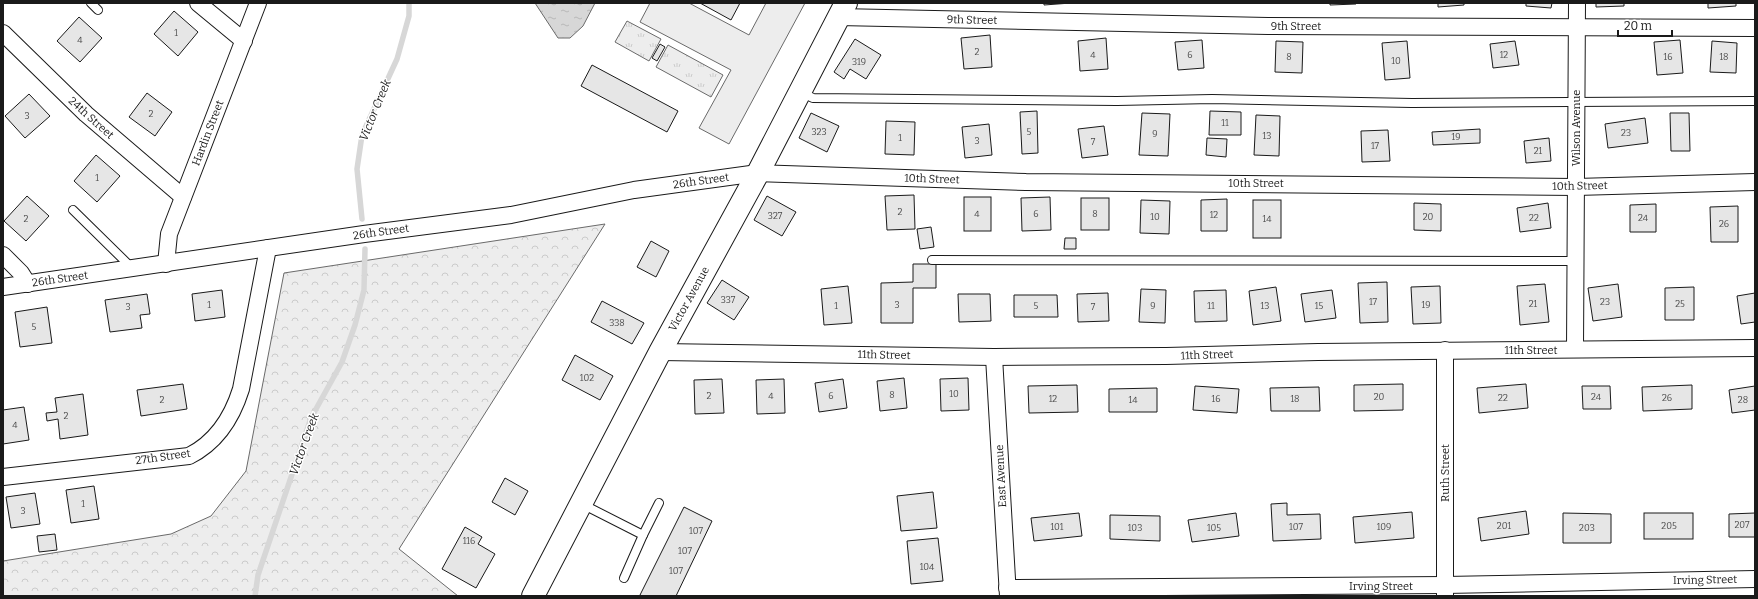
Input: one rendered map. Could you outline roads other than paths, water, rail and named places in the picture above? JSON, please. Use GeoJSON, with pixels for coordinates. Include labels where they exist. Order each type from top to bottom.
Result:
{"type":"FeatureCollection","features":[{"type":"Feature","properties":{"kind":"street"},"geometry":{"type":"LineString","coordinates":[[198,3],[244,41]]}},
{"type":"Feature","properties":{"kind":"street","name":"Hardin Street"},"geometry":{"type":"LineString","coordinates":[[166,264],[169,234],[258,3]]}},
{"type":"Feature","properties":{"kind":"street","name":"Wilson Avenue"},"geometry":{"type":"LineString","coordinates":[[1575,349],[1577,3]]}},
{"type":"Feature","properties":{"kind":"street","name":"9th Street"},"geometry":{"type":"LineString","coordinates":[[842,10],[1268,26],[1577,26],[1755,28]]}},
{"type":"Feature","properties":{"kind":"street","name":"Victor Avenue"},"geometry":{"type":"LineString","coordinates":[[533,596],[660,352],[758,173],[842,10]]}},
{"type":"Feature","properties":{"kind":"street","name":"24th Street"},"geometry":{"type":"LineString","coordinates":[[3,33],[86,114],[183,197]]}},
{"type":"Feature","properties":{"kind":"street","name":"10th Street"},"geometry":{"type":"LineString","coordinates":[[758,173],[1026,182],[1576,187],[1755,182]]}},
{"type":"Feature","properties":{"kind":"street","name":"26th Street"},"geometry":{"type":"LineString","coordinates":[[3,287],[268,248],[510,215],[634,190],[758,173]]}},
{"type":"Feature","properties":{"kind":"street","name":"27th Street"},"geometry":{"type":"LineString","coordinates":[[3,476],[189,456],[212,440],[226,426],[241,389],[268,248]]}},
{"type":"Feature","properties":{"kind":"street"},"geometry":{"type":"LineString","coordinates":[[3,255],[21,273],[28,284]]}},
{"type":"Feature","properties":{"kind":"street","name":"11th Street"},"geometry":{"type":"LineString","coordinates":[[660,352],[994,357],[1166,356],[1445,350],[1755,348]]}},
{"type":"Feature","properties":{"kind":"street","name":"Ruth Street"},"geometry":{"type":"LineString","coordinates":[[1445,350],[1445,591]]}},
{"type":"Feature","properties":{"kind":"street","name":"East Avenue"},"geometry":{"type":"LineString","coordinates":[[994,357],[1007,592]]}},
{"type":"Feature","properties":{"kind":"street","name":"Irving Street"},"geometry":{"type":"LineString","coordinates":[[1007,592],[1445,591],[1755,579]]}},
{"type":"Feature","properties":{"kind":"lane"},"geometry":{"type":"LineString","coordinates":[[90,3],[98,10]]}},
{"type":"Feature","properties":{"kind":"lane"},"geometry":{"type":"LineString","coordinates":[[799,92],[813,98],[1008,100],[1212,99],[1412,104],[1576,101],[1755,101]]}},
{"type":"Feature","properties":{"kind":"lane"},"geometry":{"type":"LineString","coordinates":[[73,210],[132,269]]}},
{"type":"Feature","properties":{"kind":"lane"},"geometry":{"type":"LineString","coordinates":[[932,260],[1575,261]]}},
{"type":"Feature","properties":{"kind":"lane"},"geometry":{"type":"LineString","coordinates":[[624,578],[643,534],[659,503]]}},
{"type":"Feature","properties":{"kind":"lane"},"geometry":{"type":"LineString","coordinates":[[581,504],[643,534]]}},
{"type":"Feature","properties":{"kind":"water"},"geometry":{"type":"Polygon","coordinates":[[[535,3],[595,3],[583,26],[570,38],[558,38],[535,3]]]}},
{"type":"Feature","properties":{"kind":"waterway","name":"Victor Creek"},"geometry":{"type":"LineString","coordinates":[[362,219],[357,169],[362,135],[397,59],[409,16],[409,3]]}},
{"type":"Feature","properties":{"kind":"waterway","name":"Victor Creek"},"geometry":{"type":"LineString","coordinates":[[255,596],[258,575],[311,418],[342,362],[355,325],[364,290],[365,249]]}}]}
